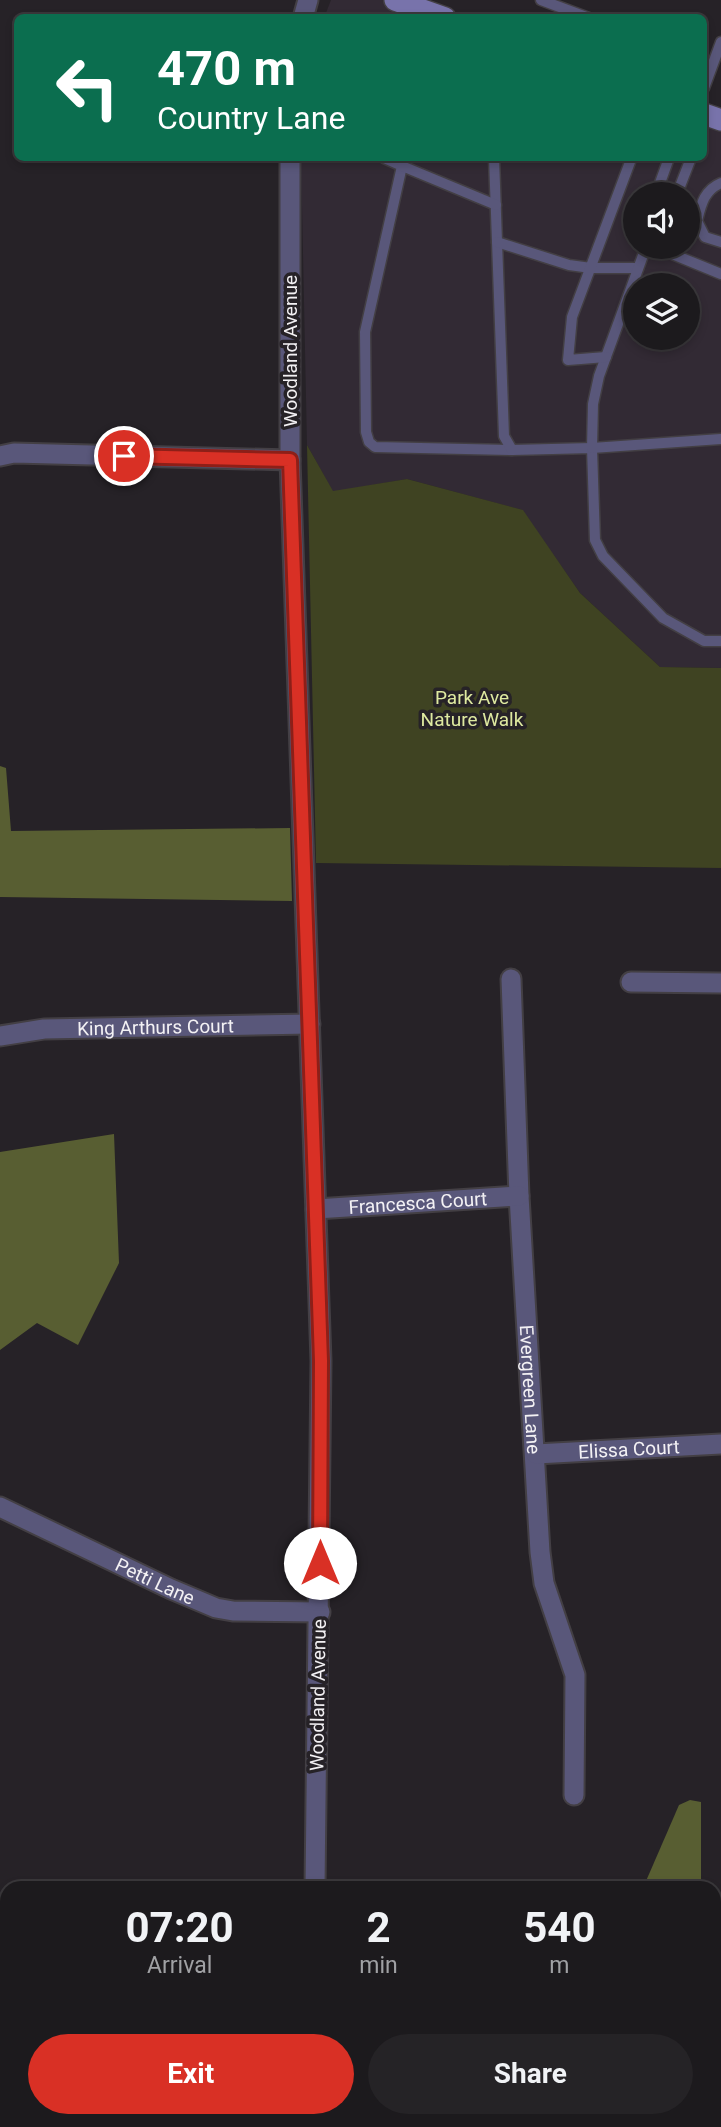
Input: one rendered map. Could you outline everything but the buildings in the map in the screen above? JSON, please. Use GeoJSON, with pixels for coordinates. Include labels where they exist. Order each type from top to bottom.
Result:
{"type":"FeatureCollection","features":[{"type":"Feature","properties":{"kind":"main road"},"geometry":{"type":"LineString","coordinates":[[395,0],[434,14]]}},
{"type":"Feature","properties":{"kind":"street","name":"Woodland Avenue"},"geometry":{"type":"LineString","coordinates":[[289,161],[290,460],[321,1361],[315,1881]]}},
{"type":"Feature","properties":{"kind":"street"},"geometry":{"type":"LineString","coordinates":[[0,456],[14,453],[290,460]]}},
{"type":"Feature","properties":{"kind":"street","name":"Evergreen Lane"},"geometry":{"type":"LineString","coordinates":[[511,979],[519,1195],[540,1552],[544,1583],[575,1675],[574,1795]]}},
{"type":"Feature","properties":{"kind":"street"},"geometry":{"type":"LineString","coordinates":[[631,982],[721,983]]}},
{"type":"Feature","properties":{"kind":"street","name":"King Arthurs Court"},"geometry":{"type":"LineString","coordinates":[[0,1035],[44,1029],[310,1024]]}},
{"type":"Feature","properties":{"kind":"street","name":"Francesca Court"},"geometry":{"type":"LineString","coordinates":[[316,1209],[519,1195]]}},
{"type":"Feature","properties":{"kind":"street","name":"Elissa Court"},"geometry":{"type":"LineString","coordinates":[[536,1454],[721,1444]]}},
{"type":"Feature","properties":{"kind":"street","name":"Petti Lane"},"geometry":{"type":"LineString","coordinates":[[0,1507],[216,1608],[233,1611],[320,1612]]}},
{"type":"Feature","properties":{"kind":"lane"},"geometry":{"type":"LineString","coordinates":[[541,0],[578,14]]}},
{"type":"Feature","properties":{"kind":"lane"},"geometry":{"type":"LineString","coordinates":[[708,62],[721,42]]}},
{"type":"Feature","properties":{"kind":"lane"},"geometry":{"type":"LineString","coordinates":[[390,161],[496,205]]}},
{"type":"Feature","properties":{"kind":"lane"},"geometry":{"type":"LineString","coordinates":[[494,161],[504,436],[512,450]]}},
{"type":"Feature","properties":{"kind":"lane"},"geometry":{"type":"LineString","coordinates":[[606,357],[568,360],[572,317],[630,161]]}},
{"type":"Feature","properties":{"kind":"lane"},"geometry":{"type":"LineString","coordinates":[[660,182],[668,161]]}},
{"type":"Feature","properties":{"kind":"lane"},"geometry":{"type":"LineString","coordinates":[[682,182],[690,161]]}},
{"type":"Feature","properties":{"kind":"lane"},"geometry":{"type":"LineString","coordinates":[[402,166],[365,332],[366,432],[369,442],[375,447],[512,450],[592,448],[721,439]]}},
{"type":"Feature","properties":{"kind":"lane"},"geometry":{"type":"LineString","coordinates":[[721,183],[712,187],[703,200],[696,221],[705,237],[721,242]]}},
{"type":"Feature","properties":{"kind":"lane"},"geometry":{"type":"LineString","coordinates":[[497,242],[569,265],[638,268]]}},
{"type":"Feature","properties":{"kind":"lane"},"geometry":{"type":"LineString","coordinates":[[641,259],[599,376],[593,404],[595,541],[603,556],[663,618],[705,641],[721,641]]}},
{"type":"Feature","properties":{"kind":"lane"},"geometry":{"type":"LineString","coordinates":[[684,259],[721,274]]}},
{"type":"Feature","properties":{"kind":"shaded area"},"geometry":{"type":"Polygon","coordinates":[[[331,0],[395,0],[434,14],[326,14],[331,0]]]}},
{"type":"Feature","properties":{"kind":"shaded area"},"geometry":{"type":"Polygon","coordinates":[[[707,115],[721,120],[721,668],[660,667],[580,593],[522,510],[407,479],[333,492],[307,445],[301,161],[707,161],[707,115]]]}},
{"type":"Feature","properties":{"kind":"green space","name":"Park Ave Nature Walk"},"geometry":{"type":"Polygon","coordinates":[[[307,445],[333,491],[407,479],[523,510],[580,593],[660,667],[721,668],[721,868],[316,863],[307,445]]]}},
{"type":"Feature","properties":{"kind":"green space"},"geometry":{"type":"Polygon","coordinates":[[[0,766],[6,768],[11,831],[290,828],[292,901],[0,897],[0,766]]]}},
{"type":"Feature","properties":{"kind":"green space"},"geometry":{"type":"Polygon","coordinates":[[[114,1134],[119,1263],[78,1345],[37,1323],[0,1350],[0,1152],[114,1134]]]}},
{"type":"Feature","properties":{"kind":"green space"},"geometry":{"type":"Polygon","coordinates":[[[690,1800],[701,1802],[701,1881],[646,1881],[679,1805],[690,1800]]]}},
{"type":"Feature","properties":{"kind":"route"},"geometry":{"type":"LineString","coordinates":[[124,456],[290,460],[321,1361],[320,1563]]}}]}
